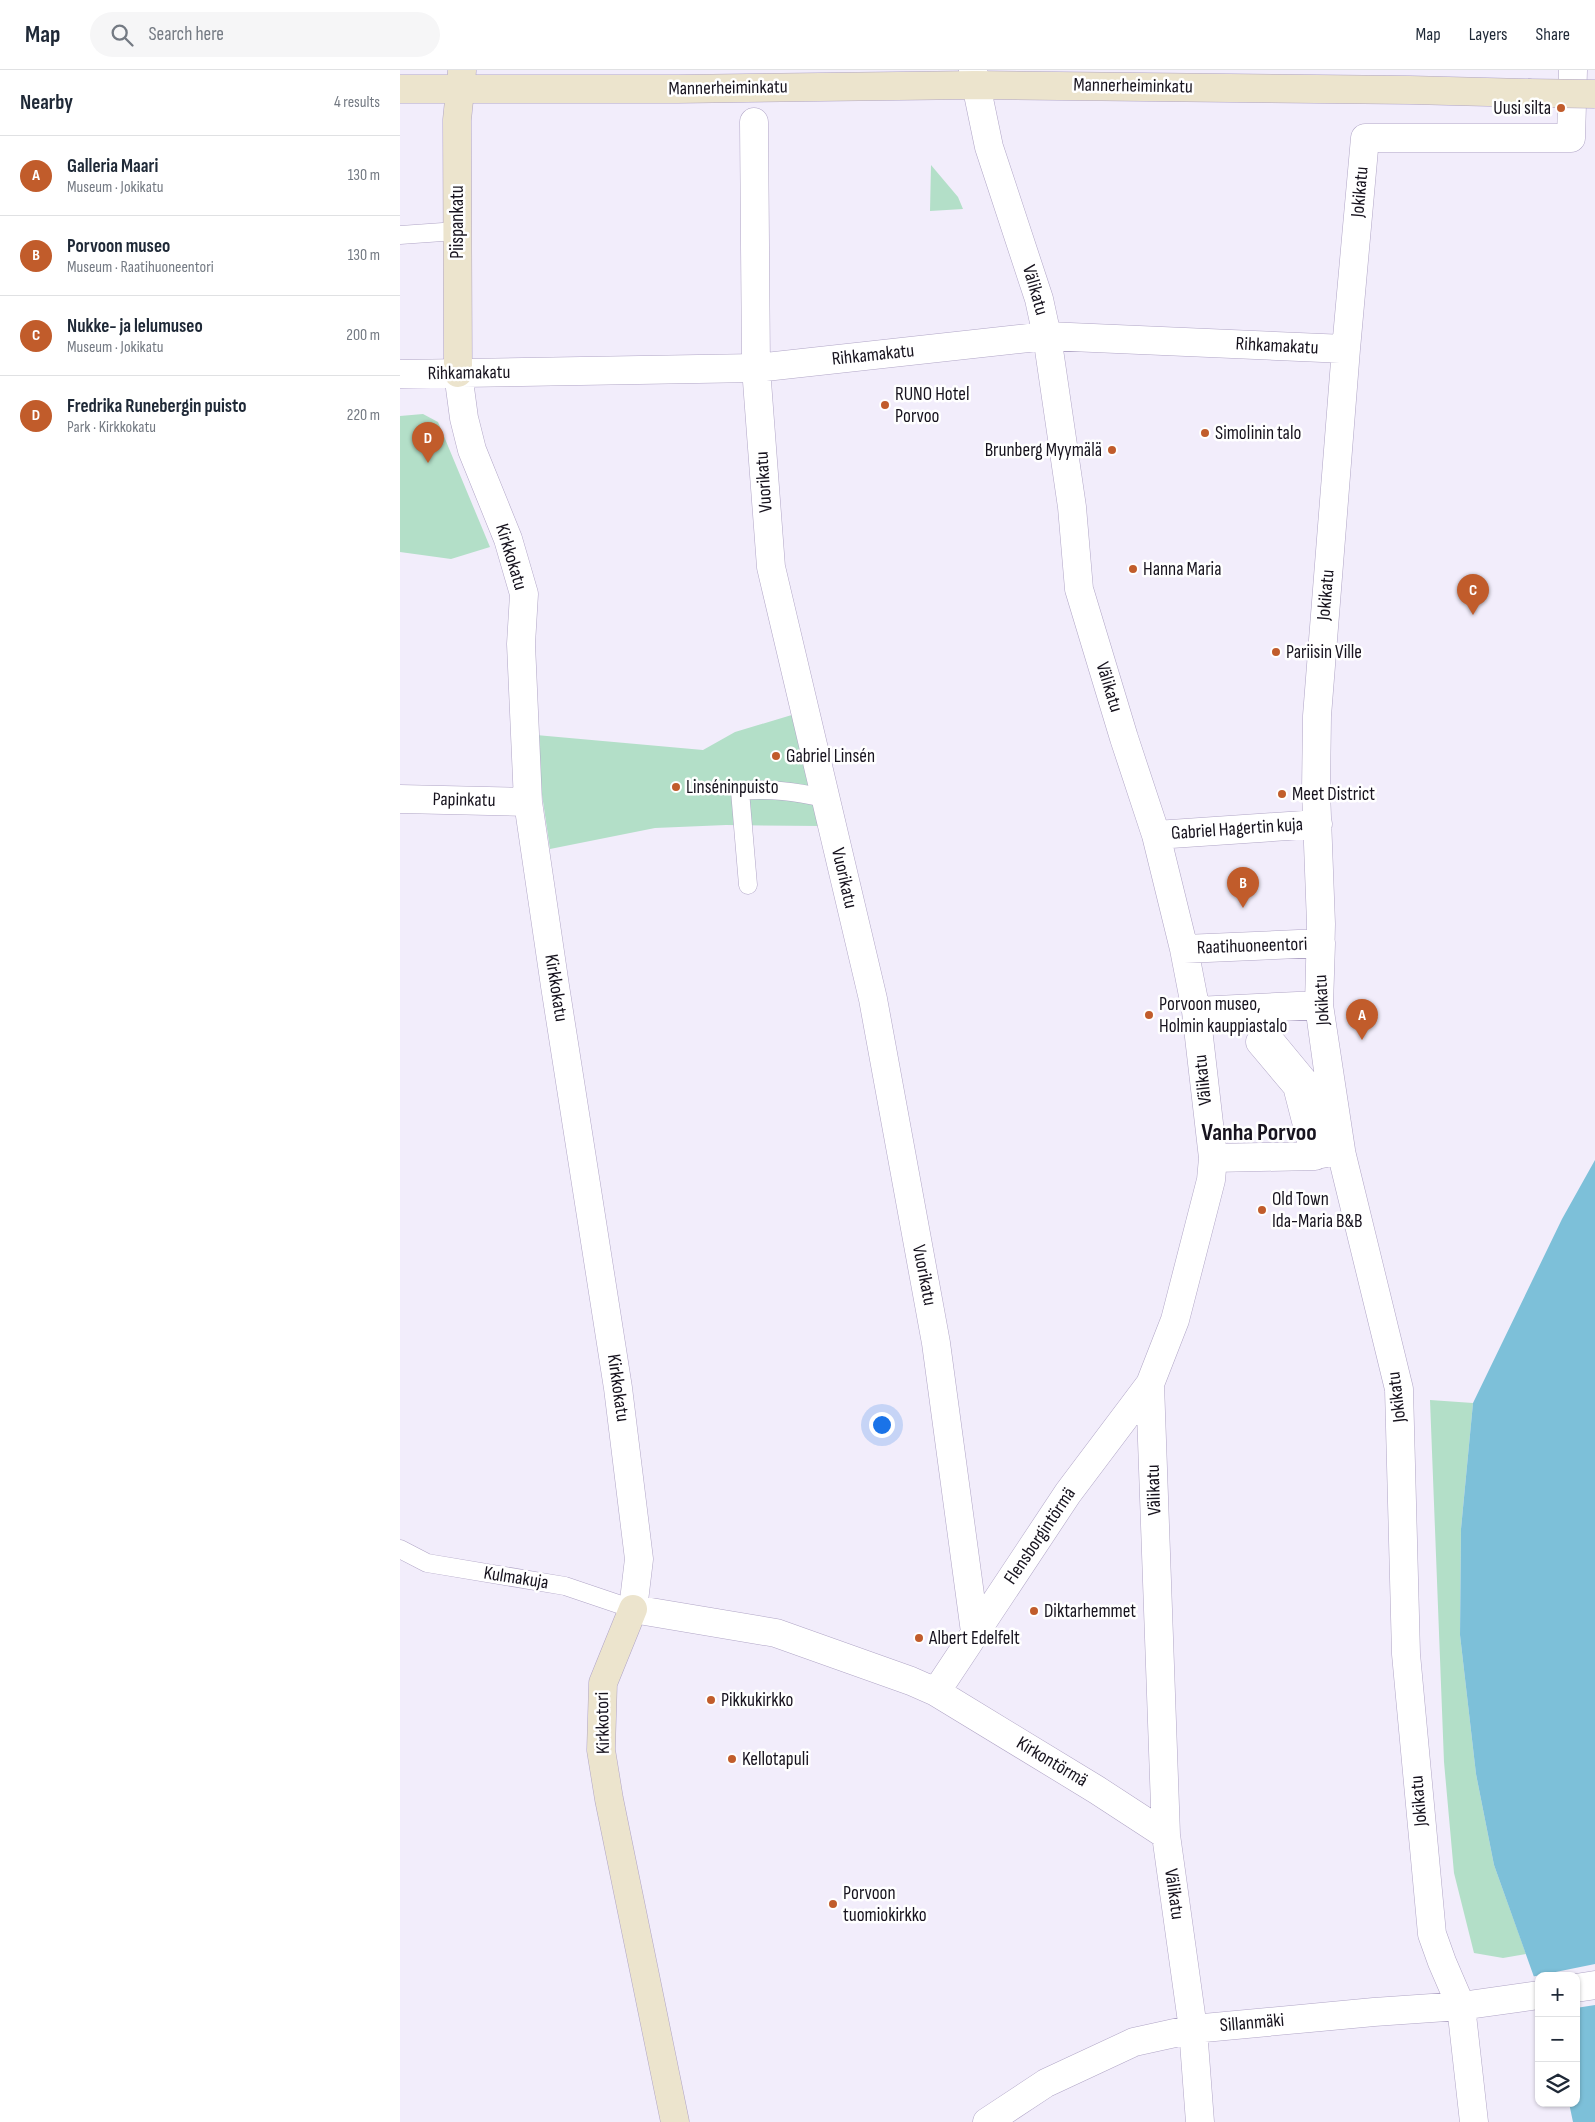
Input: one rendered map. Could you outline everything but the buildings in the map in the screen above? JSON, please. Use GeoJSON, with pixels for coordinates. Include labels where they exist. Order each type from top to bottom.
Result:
{"type":"FeatureCollection","features":[{"type":"Feature","properties":{"kind":"main road","name":"Mannerheiminkatu"},"geometry":{"type":"LineString","coordinates":[[400,89],[462,79],[678,89],[974,77],[1595,94]]}},
{"type":"Feature","properties":{"kind":"main road","name":"Piispankatu"},"geometry":{"type":"LineString","coordinates":[[458,373],[456,120],[462,79]]}},
{"type":"Feature","properties":{"kind":"main road","name":"Kirkkotori"},"geometry":{"type":"LineString","coordinates":[[632,1608],[602,1683],[601,1750],[609,1799],[676,2122]]}},
{"type":"Feature","properties":{"kind":"street","name":"Jokikatu"},"geometry":{"type":"LineString","coordinates":[[1321,943],[1316,791],[1317,716],[1365,138],[1571,138],[1573,70]]}},
{"type":"Feature","properties":{"kind":"street","name":"Välikatu"},"geometry":{"type":"LineString","coordinates":[[974,77],[990,147],[1039,299],[1047,336],[1071,502],[1078,589],[1156,835],[1184,949]]}},
{"type":"Feature","properties":{"kind":"street","name":"Vuorikatu"},"geometry":{"type":"LineString","coordinates":[[754,122],[756,368],[771,567],[873,999],[936,1343],[975,1632]]}},
{"type":"Feature","properties":{"kind":"street","name":"Rihkamakatu"},"geometry":{"type":"LineString","coordinates":[[400,374],[756,368],[1047,336],[1346,350]]}},
{"type":"Feature","properties":{"kind":"street","name":"Kirkkokatu"},"geometry":{"type":"LineString","coordinates":[[458,373],[464,418],[472,450],[508,539],[524,594],[521,644],[528,802],[618,1388],[639,1559],[632,1608]]}},
{"type":"Feature","properties":{"kind":"street","name":"Papinkatu"},"geometry":{"type":"LineString","coordinates":[[400,799],[528,802]]}},
{"type":"Feature","properties":{"kind":"street","name":"Gabriel Hagertin kuja"},"geometry":{"type":"LineString","coordinates":[[1156,835],[1318,824]]}},
{"type":"Feature","properties":{"kind":"street","name":"Raatihuoneentori"},"geometry":{"type":"LineString","coordinates":[[1196,1010],[1184,949],[1321,943],[1319,1005],[1341,1150]]}},
{"type":"Feature","properties":{"kind":"street"},"geometry":{"type":"LineString","coordinates":[[1196,1010],[1319,1005]]}},
{"type":"Feature","properties":{"kind":"street","name":"Välikatu"},"geometry":{"type":"LineString","coordinates":[[1196,1010],[1213,1158],[1211,1180],[1175,1320],[1150,1384],[1166,1834],[1193,2029],[1200,2122]]}},
{"type":"Feature","properties":{"kind":"street"},"geometry":{"type":"LineString","coordinates":[[1213,1158],[1315,1156],[1297,1086],[1260,1042],[1266,1036],[1304,1082],[1321,1154],[1341,1150]]}},
{"type":"Feature","properties":{"kind":"street","name":"Jokikatu"},"geometry":{"type":"LineString","coordinates":[[1341,1150],[1399,1389],[1406,1654],[1432,1934],[1461,2006],[1474,2122]]}},
{"type":"Feature","properties":{"kind":"street","name":"Flensborgintörmä"},"geometry":{"type":"LineString","coordinates":[[936,1692],[1068,1494],[1150,1384]]}},
{"type":"Feature","properties":{"kind":"street"},"geometry":{"type":"LineString","coordinates":[[632,1608],[776,1633],[911,1681],[936,1692]]}},
{"type":"Feature","properties":{"kind":"street","name":"Kirkontörmä"},"geometry":{"type":"LineString","coordinates":[[936,1692],[1166,1834]]}},
{"type":"Feature","properties":{"kind":"street"},"geometry":{"type":"LineString","coordinates":[[1580,1987],[1595,1985]]}},
{"type":"Feature","properties":{"kind":"street","name":"Sillanmäki"},"geometry":{"type":"LineString","coordinates":[[987,2122],[1046,2083],[1134,2042],[1193,2029],[1461,2006],[1535,1996]]}},
{"type":"Feature","properties":{"kind":"lane"},"geometry":{"type":"LineString","coordinates":[[400,234],[457,231]]}},
{"type":"Feature","properties":{"kind":"lane"},"geometry":{"type":"LineString","coordinates":[[748,885],[740,791],[765,788],[788,790],[825,798]]}},
{"type":"Feature","properties":{"kind":"lane","name":"Kulmakuja"},"geometry":{"type":"LineString","coordinates":[[400,1549],[427,1563],[565,1586],[632,1608]]}},
{"type":"Feature","properties":{"kind":"green space"},"geometry":{"type":"Polygon","coordinates":[[[931,165],[958,197],[963,209],[930,211],[931,165]]]}},
{"type":"Feature","properties":{"kind":"green space"},"geometry":{"type":"Polygon","coordinates":[[[423,414],[438,422],[490,547],[451,559],[400,552],[400,416],[423,414]]]}},
{"type":"Feature","properties":{"kind":"green space","name":"Linséninpuisto"},"geometry":{"type":"Polygon","coordinates":[[[795,714],[821,826],[726,825],[655,828],[550,849],[535,747],[536,735],[703,750],[735,732],[795,714]]]}},
{"type":"Feature","properties":{"kind":"green space"},"geometry":{"type":"Polygon","coordinates":[[[1430,1400],[1473,1403],[1461,1529],[1460,1635],[1476,1774],[1494,1865],[1526,1954],[1503,1958],[1474,1953],[1454,1873],[1444,1762],[1430,1400]]]}},
{"type":"Feature","properties":{"kind":"water"},"geometry":{"type":"Polygon","coordinates":[[[1595,1160],[1595,2122],[1573,2122],[1570,2107],[1580,2107],[1580,1972],[1535,1972],[1535,1980],[1494,1865],[1476,1774],[1460,1635],[1461,1529],[1473,1403],[1562,1219],[1595,1160]]]}},
{"type":"Feature","properties":{"kind":"pier"},"geometry":{"type":"Polygon","coordinates":[[[1595,1964],[1595,2005],[1580,2007],[1580,1972],[1556,1972],[1595,1964]]]}},
{"type":"Feature","properties":{"kind":"pier"},"geometry":{"type":"Polygon","coordinates":[[[1535,1976],[1535,1986],[1531,1977],[1535,1976]]]}},
{"type":"Feature","properties":{"kind":"place","name":"Uusi silta"},"geometry":{"type":"Point","coordinates":[1561,108]}},
{"type":"Feature","properties":{"kind":"place","name":"RUNO Hotel Porvoo"},"geometry":{"type":"Point","coordinates":[885,405]}},
{"type":"Feature","properties":{"kind":"place","name":"Simolinin talo"},"geometry":{"type":"Point","coordinates":[1205,433]}},
{"type":"Feature","properties":{"kind":"place","name":"Brunberg Myymälä"},"geometry":{"type":"Point","coordinates":[1112,450]}},
{"type":"Feature","properties":{"kind":"place","name":"Fredrika Runebergin puisto"},"geometry":{"type":"Point","coordinates":[428,463]}},
{"type":"Feature","properties":{"kind":"place","name":"Hanna Maria"},"geometry":{"type":"Point","coordinates":[1133,569]}},
{"type":"Feature","properties":{"kind":"place","name":"Nukke- ja lelumuseo"},"geometry":{"type":"Point","coordinates":[1473,615]}},
{"type":"Feature","properties":{"kind":"place","name":"Pariisin Ville"},"geometry":{"type":"Point","coordinates":[1276,652]}},
{"type":"Feature","properties":{"kind":"place","name":"Gabriel Linsén"},"geometry":{"type":"Point","coordinates":[776,756]}},
{"type":"Feature","properties":{"kind":"place","name":"Linséninpuisto"},"geometry":{"type":"Point","coordinates":[676,787]}},
{"type":"Feature","properties":{"kind":"place","name":"Meet District"},"geometry":{"type":"Point","coordinates":[1282,794]}},
{"type":"Feature","properties":{"kind":"place","name":"Porvoon museo"},"geometry":{"type":"Point","coordinates":[1243,908]}},
{"type":"Feature","properties":{"kind":"place","name":"Porvoon museo, Holmin kauppiastalo"},"geometry":{"type":"Point","coordinates":[1149,1015]}},
{"type":"Feature","properties":{"kind":"place","name":"Galleria Maari"},"geometry":{"type":"Point","coordinates":[1362,1040]}},
{"type":"Feature","properties":{"kind":"place","name":"Old Town Ida-Maria B&B"},"geometry":{"type":"Point","coordinates":[1262,1210]}},
{"type":"Feature","properties":{"kind":"place","name":"Diktarhemmet"},"geometry":{"type":"Point","coordinates":[1034,1611]}},
{"type":"Feature","properties":{"kind":"place","name":"Albert Edelfelt"},"geometry":{"type":"Point","coordinates":[919,1638]}},
{"type":"Feature","properties":{"kind":"place","name":"Pikkukirkko"},"geometry":{"type":"Point","coordinates":[711,1700]}},
{"type":"Feature","properties":{"kind":"place","name":"Kellotapuli"},"geometry":{"type":"Point","coordinates":[732,1759]}},
{"type":"Feature","properties":{"kind":"place","name":"Porvoon tuomiokirkko"},"geometry":{"type":"Point","coordinates":[833,1904]}},
{"type":"Feature","properties":{"kind":"district","name":"Vanha Porvoo"},"geometry":{"type":"Point","coordinates":[1259,1132]}}]}
